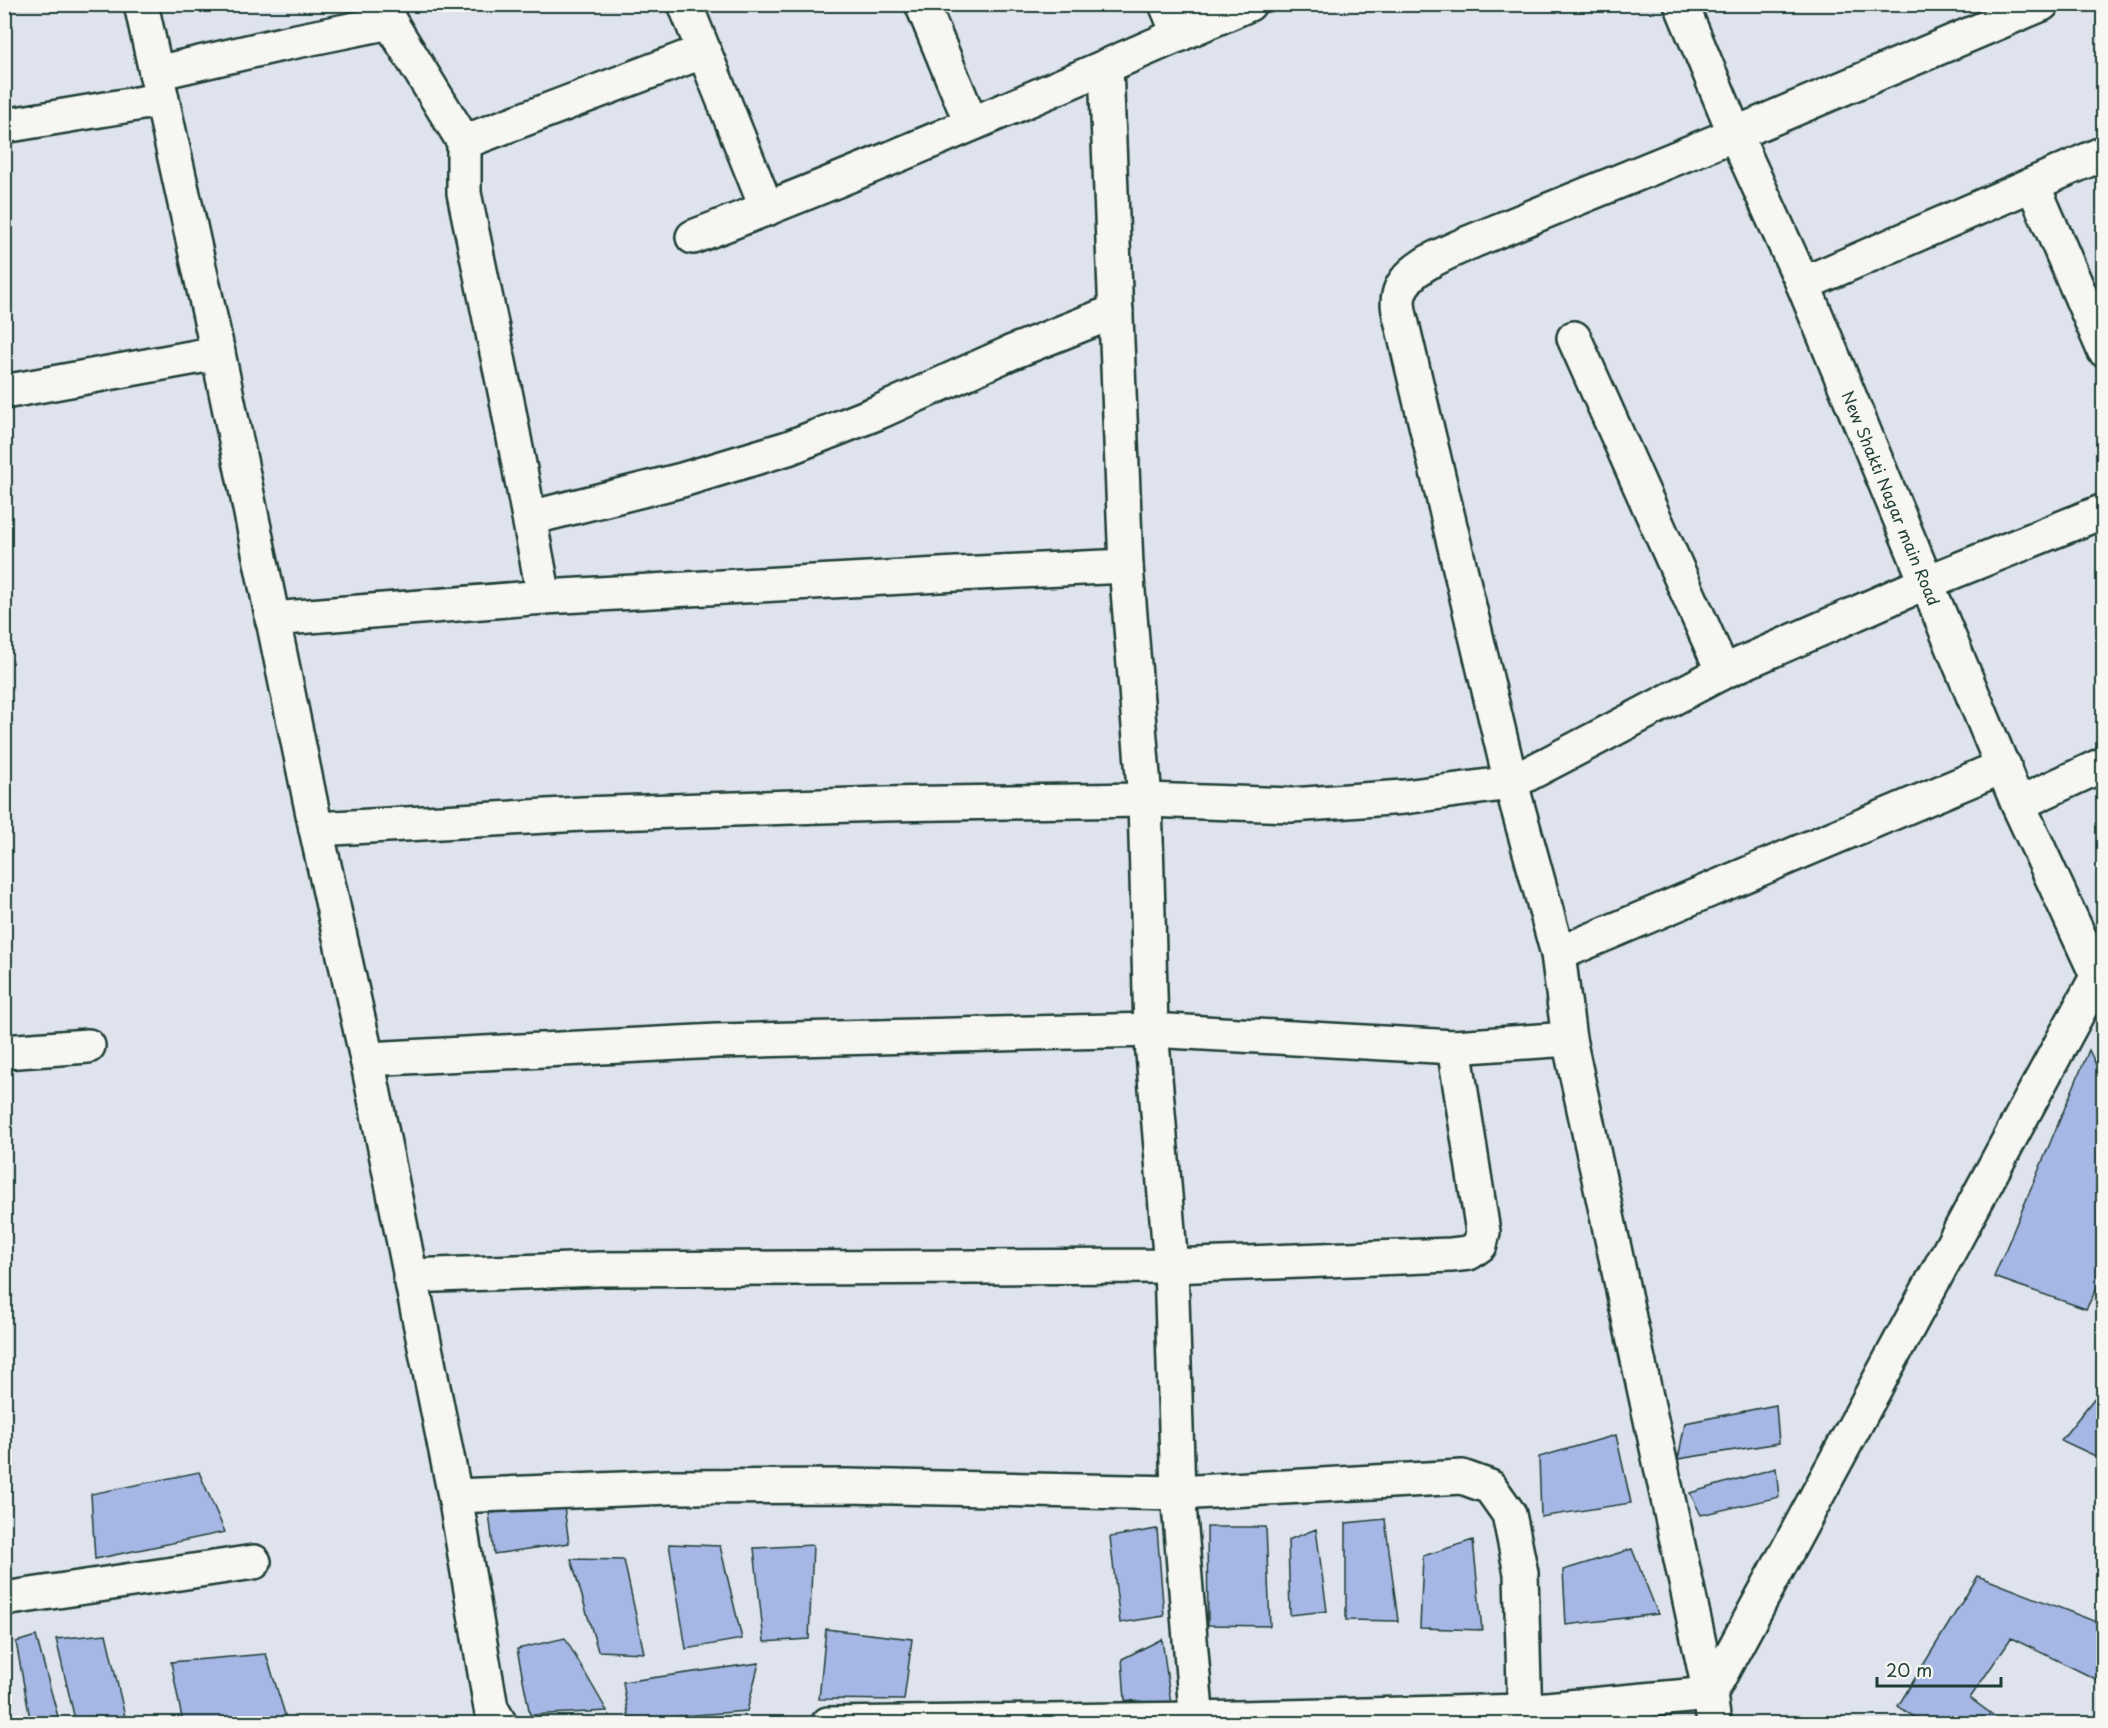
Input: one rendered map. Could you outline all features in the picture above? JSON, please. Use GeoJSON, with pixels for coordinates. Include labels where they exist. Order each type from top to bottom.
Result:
{"type":"FeatureCollection","features":[{"type":"Feature","properties":{"kind":"street"},"geometry":{"type":"LineString","coordinates":[[141,4],[218,353],[316,828],[367,1059],[455,1496],[491,1708],[500,1724]]}},
{"type":"Feature","properties":{"kind":"street"},"geometry":{"type":"LineString","coordinates":[[685,4],[767,209]]}},
{"type":"Feature","properties":{"kind":"street"},"geometry":{"type":"LineString","coordinates":[[922,4],[971,123]]}},
{"type":"Feature","properties":{"kind":"street"},"geometry":{"type":"LineString","coordinates":[[1166,4],[1179,35]]}},
{"type":"Feature","properties":{"kind":"street"},"geometry":{"type":"LineString","coordinates":[[693,237],[767,209],[1106,67],[1249,4]]}},
{"type":"Feature","properties":{"kind":"street","name":"New Shakti Nagar main Road"},"geometry":{"type":"LineString","coordinates":[[1681,4],[1735,134],[1803,284],[2018,804],[2100,984]]}},
{"type":"Feature","properties":{"kind":"street"},"geometry":{"type":"LineString","coordinates":[[1712,1709],[1569,1039],[1558,954],[1511,783],[1403,328],[1398,303],[1399,293],[1414,272],[1435,258],[2042,4]]}},
{"type":"Feature","properties":{"kind":"street"},"geometry":{"type":"LineString","coordinates":[[4,126],[158,86],[282,44],[385,13],[464,142],[464,193],[544,597]]}},
{"type":"Feature","properties":{"kind":"street"},"geometry":{"type":"LineString","coordinates":[[464,142],[704,51]]}},
{"type":"Feature","properties":{"kind":"street"},"geometry":{"type":"LineString","coordinates":[[1106,67],[1126,566],[1145,800],[1151,1030],[1171,1266],[1178,1493],[1197,1721]]}},
{"type":"Feature","properties":{"kind":"street"},"geometry":{"type":"LineString","coordinates":[[1803,284],[2103,153]]}},
{"type":"Feature","properties":{"kind":"street"},"geometry":{"type":"LineString","coordinates":[[2033,185],[2103,350]]}},
{"type":"Feature","properties":{"kind":"street"},"geometry":{"type":"LineString","coordinates":[[530,519],[682,480],[788,448],[879,412],[1010,353],[1116,311]]}},
{"type":"Feature","properties":{"kind":"street"},"geometry":{"type":"LineString","coordinates":[[1574,338],[1723,672]]}},
{"type":"Feature","properties":{"kind":"street"},"geometry":{"type":"LineString","coordinates":[[4,392],[218,353]]}},
{"type":"Feature","properties":{"kind":"street"},"geometry":{"type":"LineString","coordinates":[[316,828],[582,814],[860,804],[1145,800],[1292,805],[1404,797],[1511,783],[1723,672],[1925,583],[2103,511]]}},
{"type":"Feature","properties":{"kind":"street"},"geometry":{"type":"LineString","coordinates":[[273,619],[544,597],[1126,566]]}},
{"type":"Feature","properties":{"kind":"street"},"geometry":{"type":"LineString","coordinates":[[2018,804],[2103,764]]}},
{"type":"Feature","properties":{"kind":"street"},"geometry":{"type":"LineString","coordinates":[[1558,954],[2004,766]]}},
{"type":"Feature","properties":{"kind":"street"},"geometry":{"type":"LineString","coordinates":[[1712,1709],[2100,984]]}},
{"type":"Feature","properties":{"kind":"street"},"geometry":{"type":"LineString","coordinates":[[367,1059],[717,1041],[1151,1030],[1454,1047],[1569,1039]]}},
{"type":"Feature","properties":{"kind":"street"},"geometry":{"type":"LineString","coordinates":[[4,1052],[88,1046]]}},
{"type":"Feature","properties":{"kind":"street"},"geometry":{"type":"LineString","coordinates":[[410,1276],[598,1269],[1171,1266],[1469,1253],[1480,1245],[1483,1232],[1482,1216],[1454,1047]]}},
{"type":"Feature","properties":{"kind":"street"},"geometry":{"type":"LineString","coordinates":[[455,1496],[670,1487],[834,1486],[1178,1493],[1462,1477],[1490,1487],[1509,1515],[1521,1573],[1525,1717]]}},
{"type":"Feature","properties":{"kind":"street"},"geometry":{"type":"LineString","coordinates":[[4,1599],[255,1562]]}},
{"type":"Feature","properties":{"kind":"street"},"geometry":{"type":"LineString","coordinates":[[828,1724],[1525,1717],[1712,1709]]}},
{"type":"Feature","properties":{"kind":"building"},"geometry":{"type":"Polygon","coordinates":[[[2089,1050],[2104,1081],[2104,1275],[2086,1309],[1994,1277],[2089,1050]]]}},
{"type":"Feature","properties":{"kind":"building"},"geometry":{"type":"Polygon","coordinates":[[[2104,1386],[2104,1460],[2061,1440],[2104,1386]]]}},
{"type":"Feature","properties":{"kind":"building"},"geometry":{"type":"Polygon","coordinates":[[[1776,1405],[1779,1443],[1678,1459],[1685,1423],[1776,1405]]]}},
{"type":"Feature","properties":{"kind":"building"},"geometry":{"type":"Polygon","coordinates":[[[1616,1435],[1631,1503],[1541,1517],[1539,1457],[1616,1435]]]}},
{"type":"Feature","properties":{"kind":"building"},"geometry":{"type":"Polygon","coordinates":[[[1776,1468],[1779,1497],[1701,1515],[1690,1493],[1776,1468]]]}},
{"type":"Feature","properties":{"kind":"building"},"geometry":{"type":"Polygon","coordinates":[[[199,1472],[225,1532],[95,1559],[91,1494],[199,1472]]]}},
{"type":"Feature","properties":{"kind":"building"},"geometry":{"type":"Polygon","coordinates":[[[564,1507],[569,1543],[494,1554],[489,1513],[564,1507]]]}},
{"type":"Feature","properties":{"kind":"building"},"geometry":{"type":"Polygon","coordinates":[[[1385,1519],[1398,1621],[1346,1620],[1346,1523],[1385,1519]]]}},
{"type":"Feature","properties":{"kind":"building"},"geometry":{"type":"Polygon","coordinates":[[[1207,1527],[1266,1527],[1270,1626],[1208,1625],[1207,1527]]]}},
{"type":"Feature","properties":{"kind":"building"},"geometry":{"type":"Polygon","coordinates":[[[1157,1529],[1164,1616],[1120,1623],[1110,1537],[1157,1529]]]}},
{"type":"Feature","properties":{"kind":"building"},"geometry":{"type":"Polygon","coordinates":[[[1316,1529],[1327,1611],[1290,1615],[1288,1540],[1316,1529]]]}},
{"type":"Feature","properties":{"kind":"building"},"geometry":{"type":"Polygon","coordinates":[[[1473,1540],[1482,1630],[1420,1628],[1423,1556],[1473,1540]]]}},
{"type":"Feature","properties":{"kind":"building"},"geometry":{"type":"Polygon","coordinates":[[[669,1544],[720,1546],[742,1639],[686,1649],[669,1544]]]}},
{"type":"Feature","properties":{"kind":"building"},"geometry":{"type":"Polygon","coordinates":[[[813,1545],[809,1639],[764,1642],[754,1548],[813,1545]]]}},
{"type":"Feature","properties":{"kind":"building"},"geometry":{"type":"Polygon","coordinates":[[[1632,1549],[1658,1614],[1566,1625],[1563,1570],[1632,1549]]]}},
{"type":"Feature","properties":{"kind":"building"},"geometry":{"type":"Polygon","coordinates":[[[571,1559],[624,1560],[644,1653],[598,1651],[571,1559]]]}},
{"type":"Feature","properties":{"kind":"building"},"geometry":{"type":"Polygon","coordinates":[[[1978,1576],[2104,1625],[2104,1683],[2011,1638],[1970,1698],[2005,1724],[1925,1724],[1898,1706],[1978,1576]]]}},
{"type":"Feature","properties":{"kind":"building"},"geometry":{"type":"Polygon","coordinates":[[[826,1629],[912,1639],[904,1700],[819,1699],[826,1629]]]}},
{"type":"Feature","properties":{"kind":"building"},"geometry":{"type":"Polygon","coordinates":[[[106,1634],[126,1721],[118,1724],[76,1724],[56,1639],[106,1634]]]}},
{"type":"Feature","properties":{"kind":"building"},"geometry":{"type":"Polygon","coordinates":[[[36,1636],[60,1724],[31,1724],[16,1642],[36,1636]]]}},
{"type":"Feature","properties":{"kind":"building"},"geometry":{"type":"Polygon","coordinates":[[[565,1638],[607,1711],[530,1715],[517,1649],[565,1638]]]}},
{"type":"Feature","properties":{"kind":"building"},"geometry":{"type":"Polygon","coordinates":[[[1162,1639],[1171,1704],[1125,1700],[1122,1659],[1162,1639]]]}},
{"type":"Feature","properties":{"kind":"building"},"geometry":{"type":"Polygon","coordinates":[[[266,1654],[288,1724],[183,1724],[171,1662],[266,1654]]]}},
{"type":"Feature","properties":{"kind":"building"},"geometry":{"type":"Polygon","coordinates":[[[759,1663],[747,1711],[629,1720],[623,1682],[759,1663]]]}},
{"type":"Feature","properties":{"kind":"building"},"geometry":{"type":"Polygon","coordinates":[[[4,1702],[10,1724],[4,1724],[4,1702]]]}}]}
